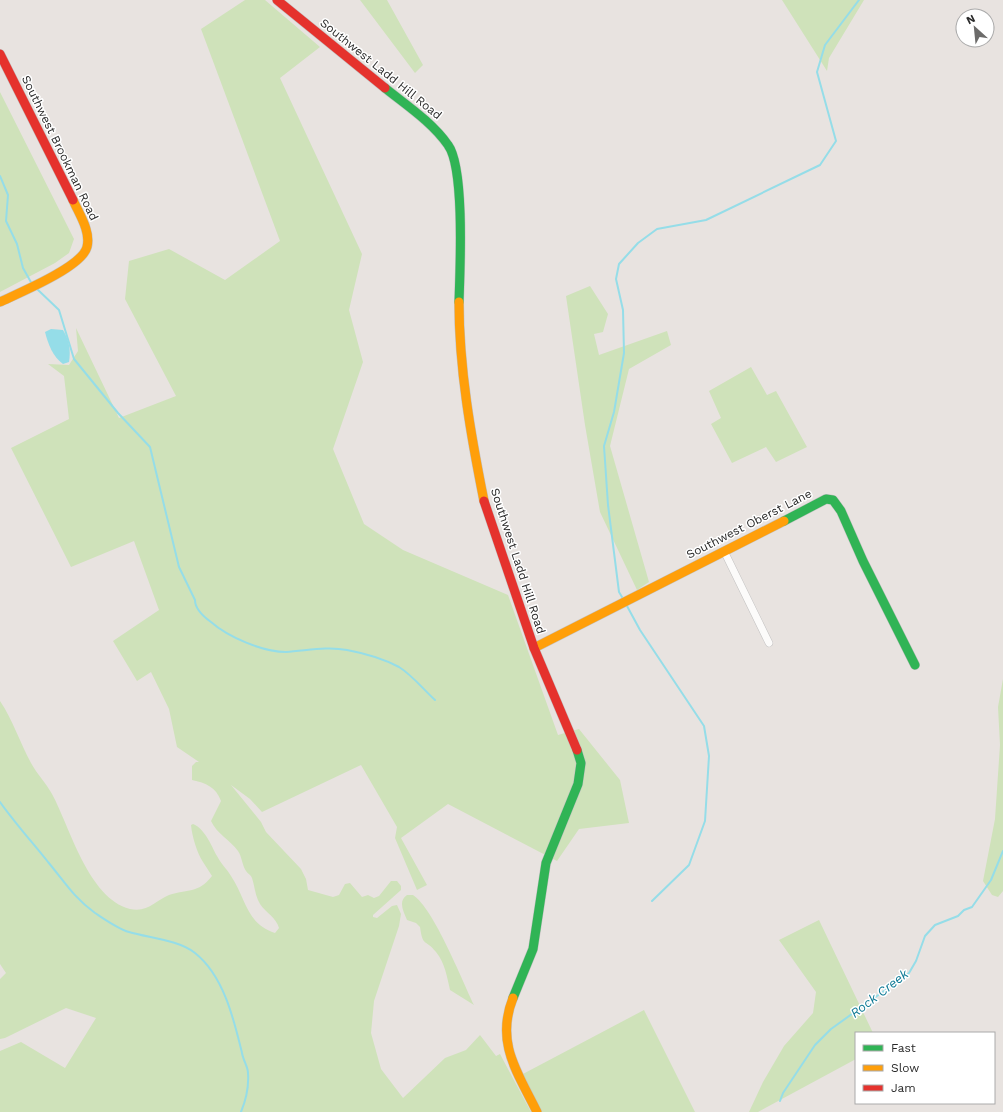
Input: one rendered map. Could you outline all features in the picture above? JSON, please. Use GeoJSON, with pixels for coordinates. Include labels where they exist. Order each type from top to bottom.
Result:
{"type":"FeatureCollection","features":[{"type":"Feature","properties":{"kind":"street","name":"Southwest Ladd Hill Road"},"geometry":{"type":"LineString","coordinates":[[277,0],[432,126],[444,139],[452,153],[458,181],[460,218],[459,339],[474,451],[486,512],[534,648],[577,748],[581,766],[578,784],[548,856],[533,949],[509,1008],[505,1026],[509,1055],[537,1112]]}},
{"type":"Feature","properties":{"kind":"street","name":"Southwest Brookman Road"},"geometry":{"type":"LineString","coordinates":[[0,54],[83,221],[88,234],[86,250],[72,265],[0,302]]}},
{"type":"Feature","properties":{"kind":"street","name":"Southwest Oberst Lane"},"geometry":{"type":"LineString","coordinates":[[534,648],[826,499],[833,500],[841,511],[863,561],[916,665]]}},
{"type":"Feature","properties":{"kind":"street"},"geometry":{"type":"LineString","coordinates":[[724,551],[769,643]]}},
{"type":"Feature","properties":{"kind":"green space"},"geometry":{"type":"Polygon","coordinates":[[[245,0],[265,0],[320,47],[280,78],[362,254],[349,310],[363,362],[333,449],[364,524],[403,550],[508,595],[558,735],[579,729],[620,780],[629,823],[579,829],[557,861],[448,804],[401,838],[427,885],[417,890],[395,838],[397,827],[361,765],[262,812],[250,799],[231,785],[261,822],[266,832],[301,869],[306,879],[308,890],[333,897],[339,895],[345,884],[350,883],[362,897],[368,895],[374,898],[379,896],[391,881],[397,881],[401,886],[401,890],[373,915],[373,917],[377,918],[392,906],[397,905],[401,914],[399,926],[374,1001],[371,1033],[381,1069],[403,1098],[445,1058],[466,1050],[480,1035],[496,1056],[500,1054],[531,1112],[0,1112],[0,1051],[21,1042],[65,1068],[96,1018],[66,1008],[5,1038],[0,1039],[0,979],[6,973],[0,964],[0,701],[9,716],[31,763],[52,794],[82,860],[103,891],[115,902],[130,909],[136,910],[147,908],[164,897],[175,893],[192,890],[207,882],[212,876],[197,849],[191,825],[193,824],[201,830],[207,838],[236,884],[252,917],[265,929],[275,933],[279,928],[276,921],[258,901],[252,878],[245,869],[238,851],[217,830],[211,821],[221,801],[219,796],[210,786],[192,780],[192,766],[196,762],[199,762],[177,747],[169,709],[151,672],[137,681],[113,641],[159,610],[134,541],[71,567],[11,448],[69,419],[64,376],[48,364],[69,365],[78,351],[76,328],[119,418],[176,396],[125,299],[129,261],[169,249],[225,280],[280,241],[201,29],[245,0]]]}},
{"type":"Feature","properties":{"kind":"green space"},"geometry":{"type":"Polygon","coordinates":[[[360,0],[387,0],[423,65],[415,73],[360,0]]]}},
{"type":"Feature","properties":{"kind":"green space"},"geometry":{"type":"Polygon","coordinates":[[[782,0],[864,0],[829,58],[827,71],[782,0]]]}},
{"type":"Feature","properties":{"kind":"green space"},"geometry":{"type":"Polygon","coordinates":[[[0,92],[74,239],[69,253],[55,263],[0,292],[0,92]]]}},
{"type":"Feature","properties":{"kind":"green space"},"geometry":{"type":"Polygon","coordinates":[[[590,286],[608,314],[603,332],[594,334],[599,355],[667,331],[671,345],[629,369],[610,446],[649,582],[637,590],[600,512],[585,425],[566,296],[590,286]]]}},
{"type":"Feature","properties":{"kind":"green space"},"geometry":{"type":"Polygon","coordinates":[[[751,367],[767,395],[776,391],[807,447],[776,462],[766,447],[732,463],[711,424],[721,418],[709,391],[751,367]]]}},
{"type":"Feature","properties":{"kind":"green space"},"geometry":{"type":"Polygon","coordinates":[[[1003,679],[1003,891],[998,897],[992,895],[983,881],[995,819],[1000,745],[998,707],[1003,679]]]}},
{"type":"Feature","properties":{"kind":"green space"},"geometry":{"type":"Polygon","coordinates":[[[407,895],[413,895],[430,915],[447,946],[474,1005],[450,990],[445,970],[439,956],[423,940],[420,927],[416,923],[407,920],[402,903],[404,897],[407,895]]]}},
{"type":"Feature","properties":{"kind":"green space"},"geometry":{"type":"Polygon","coordinates":[[[819,920],[873,1032],[855,1032],[855,1060],[758,1112],[749,1112],[763,1082],[784,1046],[813,1013],[816,992],[779,940],[819,920]]]}},
{"type":"Feature","properties":{"kind":"green space"},"geometry":{"type":"Polygon","coordinates":[[[644,1010],[695,1112],[541,1112],[521,1075],[644,1010]]]}},
{"type":"Feature","properties":{"kind":"water"},"geometry":{"type":"Polygon","coordinates":[[[51,329],[63,330],[70,349],[69,362],[63,364],[56,358],[51,350],[45,332],[51,329]]]}},
{"type":"Feature","properties":{"kind":"waterway"},"geometry":{"type":"LineString","coordinates":[[622,597],[619,592],[608,505],[604,446],[614,412],[624,353],[623,310],[616,279],[619,264],[638,243],[657,229],[706,220],[820,165],[836,141],[817,72],[825,45],[859,0]]}},
{"type":"Feature","properties":{"kind":"waterway"},"geometry":{"type":"LineString","coordinates":[[0,176],[8,195],[6,221],[17,244],[23,268],[32,284]]}},
{"type":"Feature","properties":{"kind":"waterway"},"geometry":{"type":"LineString","coordinates":[[36,288],[59,310],[74,359],[118,413],[150,447],[179,567],[195,600],[198,610],[218,628],[246,643],[267,649],[286,652],[339,649],[380,659],[404,670],[435,700]]}},
{"type":"Feature","properties":{"kind":"waterway"},"geometry":{"type":"LineString","coordinates":[[627,606],[640,630],[704,726],[709,756],[705,821],[689,865],[652,901]]}},
{"type":"Feature","properties":{"kind":"waterway"},"geometry":{"type":"LineString","coordinates":[[0,802],[69,889],[87,907],[125,931],[181,945],[195,953],[205,963],[221,986],[231,1013],[248,1071],[247,1093],[241,1112]]}},
{"type":"Feature","properties":{"kind":"waterway","name":"Rock Creek"},"geometry":{"type":"LineString","coordinates":[[780,1101],[783,1093],[815,1045],[831,1029],[909,973],[916,961],[925,936],[935,925],[958,916],[964,910],[972,907],[991,880],[1003,851]]}},
{"type":"Feature","properties":{"kind":"traffic: fast"},"geometry":{"type":"LineString","coordinates":[[385,88],[418,114],[442,137],[448,145],[453,157],[457,175],[460,220],[459,302]]}},
{"type":"Feature","properties":{"kind":"traffic: fast"},"geometry":{"type":"LineString","coordinates":[[784,521],[826,499],[833,500],[841,511],[863,561],[915,665]]}},
{"type":"Feature","properties":{"kind":"traffic: fast"},"geometry":{"type":"LineString","coordinates":[[513,998],[533,949],[546,863],[578,784],[581,763],[577,750]]}},
{"type":"Feature","properties":{"kind":"traffic: slow"},"geometry":{"type":"LineString","coordinates":[[0,302],[49,279],[74,263],[83,255],[88,241],[86,229],[73,200]]}},
{"type":"Feature","properties":{"kind":"traffic: slow"},"geometry":{"type":"LineString","coordinates":[[459,302],[463,377],[470,427],[484,501]]}},
{"type":"Feature","properties":{"kind":"traffic: slow"},"geometry":{"type":"LineString","coordinates":[[534,648],[784,521]]}},
{"type":"Feature","properties":{"kind":"traffic: slow"},"geometry":{"type":"LineString","coordinates":[[513,998],[508,1014],[506,1029],[508,1044],[516,1071],[537,1112]]}},
{"type":"Feature","properties":{"kind":"traffic: jam"},"geometry":{"type":"LineString","coordinates":[[277,0],[385,88]]}},
{"type":"Feature","properties":{"kind":"traffic: jam"},"geometry":{"type":"LineString","coordinates":[[0,54],[73,200]]}},
{"type":"Feature","properties":{"kind":"traffic: jam"},"geometry":{"type":"LineString","coordinates":[[484,501],[534,648],[577,750]]}}]}
